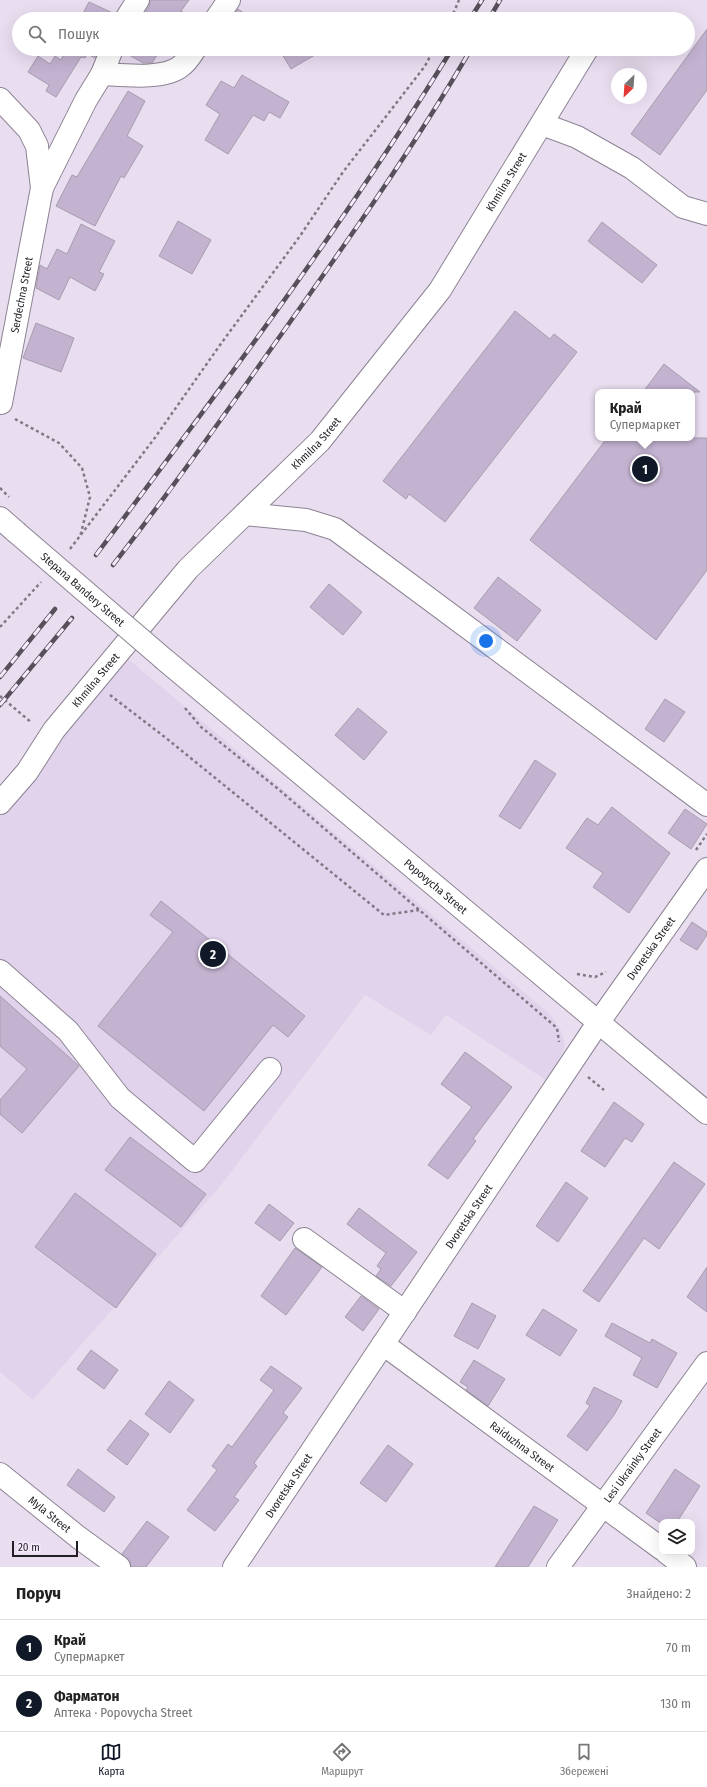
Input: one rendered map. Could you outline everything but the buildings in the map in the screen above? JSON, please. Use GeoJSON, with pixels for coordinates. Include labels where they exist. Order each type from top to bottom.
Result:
{"type":"FeatureCollection","features":[{"type":"Feature","properties":{"kind":"street"},"geometry":{"type":"LineString","coordinates":[[130,12],[138,0]]}},
{"type":"Feature","properties":{"kind":"street"},"geometry":{"type":"LineString","coordinates":[[221,12],[229,0]]}},
{"type":"Feature","properties":{"kind":"street","name":"Serdechna Street"},"geometry":{"type":"LineString","coordinates":[[0,403],[42,188],[86,100],[102,74],[109,56]]}},
{"type":"Feature","properties":{"kind":"street"},"geometry":{"type":"LineString","coordinates":[[102,74],[133,75],[170,72],[182,66],[190,56]]}},
{"type":"Feature","properties":{"kind":"street","name":"Khmilna Street"},"geometry":{"type":"LineString","coordinates":[[0,804],[27,772],[50,737],[94,682],[188,569],[320,441],[440,290],[584,56]]}},
{"type":"Feature","properties":{"kind":"street","name":"Serdechna Street"},"geometry":{"type":"LineString","coordinates":[[0,100],[29,130],[37,146],[42,188]]}},
{"type":"Feature","properties":{"kind":"street"},"geometry":{"type":"LineString","coordinates":[[542,124],[577,137],[632,168],[683,207],[707,214]]}},
{"type":"Feature","properties":{"kind":"street"},"geometry":{"type":"LineString","coordinates":[[245,514],[306,520],[335,529],[707,805]]}},
{"type":"Feature","properties":{"kind":"street","name":"Stepana Bandery Street"},"geometry":{"type":"LineString","coordinates":[[8,525],[165,660]]}},
{"type":"Feature","properties":{"kind":"street","name":"Popovycha Street"},"geometry":{"type":"LineString","coordinates":[[165,660],[707,1113]]}},
{"type":"Feature","properties":{"kind":"street","name":"Dvoretska Street"},"geometry":{"type":"LineString","coordinates":[[234,1567],[571,1065],[700,861]]}},
{"type":"Feature","properties":{"kind":"street"},"geometry":{"type":"LineString","coordinates":[[0,971],[68,1031],[120,1098],[195,1160],[270,1069]]}},
{"type":"Feature","properties":{"kind":"street"},"geometry":{"type":"LineString","coordinates":[[304,1239],[405,1312]]}},
{"type":"Feature","properties":{"kind":"street","name":"Raiduzhna Street"},"geometry":{"type":"LineString","coordinates":[[383,1344],[659,1547]]}},
{"type":"Feature","properties":{"kind":"street","name":"Lesi Ukrainky Street"},"geometry":{"type":"LineString","coordinates":[[558,1567],[602,1504],[707,1363]]}},
{"type":"Feature","properties":{"kind":"street","name":"Myla Street"},"geometry":{"type":"LineString","coordinates":[[0,1474],[78,1537],[119,1567]]}},
{"type":"Feature","properties":{"kind":"street"},"geometry":{"type":"LineString","coordinates":[[670,1555],[686,1567]]}},
{"type":"Feature","properties":{"kind":"path"},"geometry":{"type":"LineString","coordinates":[[454,12],[459,0]]}},
{"type":"Feature","properties":{"kind":"path"},"geometry":{"type":"LineString","coordinates":[[68,551],[79,539],[154,439],[220,345],[300,236],[343,172],[425,66],[430,56]]}},
{"type":"Feature","properties":{"kind":"path"},"geometry":{"type":"LineString","coordinates":[[0,403],[14,418],[59,443],[82,468],[90,497],[79,539]]}},
{"type":"Feature","properties":{"kind":"path"},"geometry":{"type":"LineString","coordinates":[[0,627],[42,580]]}},
{"type":"Feature","properties":{"kind":"path"},"geometry":{"type":"LineString","coordinates":[[94,682],[166,738],[384,915],[419,910]]}},
{"type":"Feature","properties":{"kind":"path"},"geometry":{"type":"LineString","coordinates":[[0,696],[50,737]]}},
{"type":"Feature","properties":{"kind":"path"},"geometry":{"type":"LineString","coordinates":[[182,704],[201,727],[277,788],[557,1028],[561,1058],[604,1090]]}},
{"type":"Feature","properties":{"kind":"path"},"geometry":{"type":"LineString","coordinates":[[700,861],[707,834]]}},
{"type":"Feature","properties":{"kind":"path"},"geometry":{"type":"LineString","coordinates":[[572,970],[579,975],[595,977],[608,971]]}},
{"type":"Feature","properties":{"kind":"shaded area"},"geometry":{"type":"Polygon","coordinates":[[[127,658],[551,1015],[561,1031],[565,1045],[560,1059],[546,1080],[446,1015],[431,1035],[365,995],[222,1184],[33,1400],[0,1372],[0,817],[127,658]]]}},
{"type":"Feature","properties":{"kind":"railway"},"geometry":{"type":"LineString","coordinates":[[474,12],[482,0]]}},
{"type":"Feature","properties":{"kind":"railway"},"geometry":{"type":"LineString","coordinates":[[493,12],[500,0]]}},
{"type":"Feature","properties":{"kind":"railway"},"geometry":{"type":"LineString","coordinates":[[96,555],[235,369],[325,243],[411,115],[448,56]]}},
{"type":"Feature","properties":{"kind":"railway"},"geometry":{"type":"LineString","coordinates":[[113,565],[234,401],[350,237],[400,163],[467,56]]}},
{"type":"Feature","properties":{"kind":"railway"},"geometry":{"type":"LineString","coordinates":[[0,677],[55,609]]}},
{"type":"Feature","properties":{"kind":"railway"},"geometry":{"type":"LineString","coordinates":[[0,705],[72,618]]}},
{"type":"Feature","properties":{"kind":"place","name":"Край"},"geometry":{"type":"Point","coordinates":[645,469]}},
{"type":"Feature","properties":{"kind":"place","name":"Фарматон"},"geometry":{"type":"Point","coordinates":[213,954]}}]}
